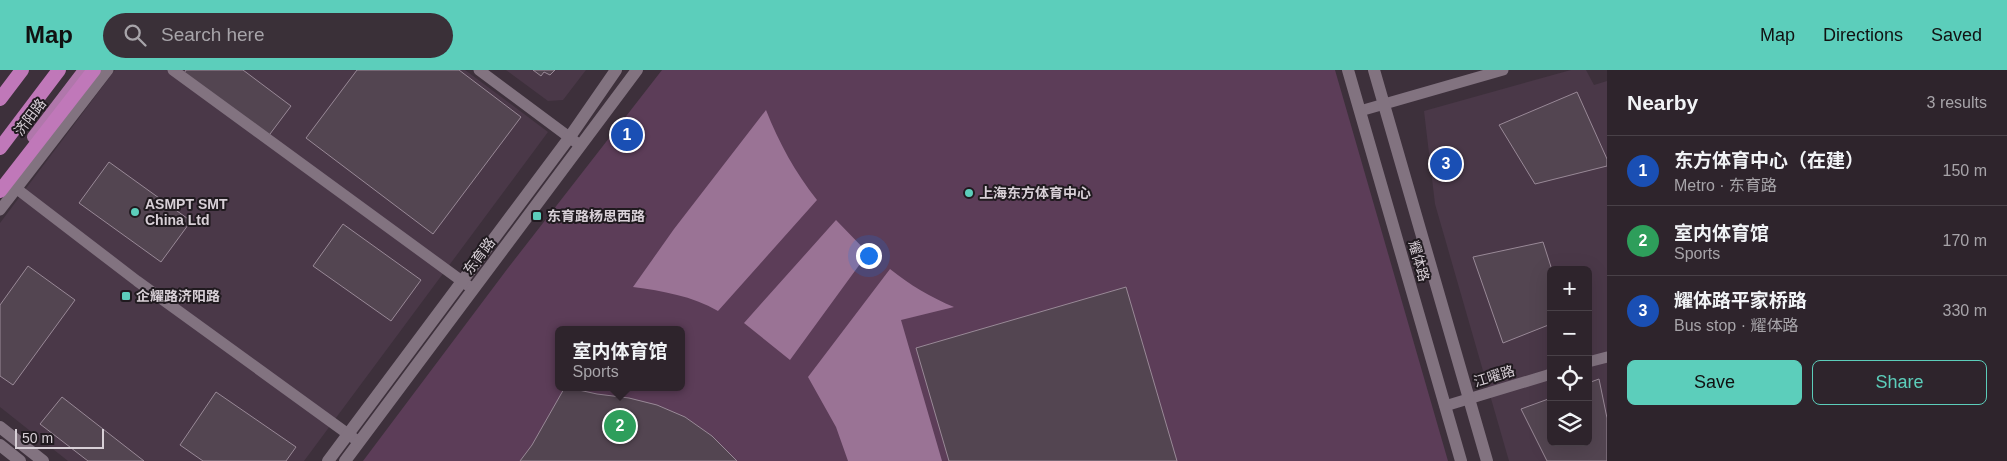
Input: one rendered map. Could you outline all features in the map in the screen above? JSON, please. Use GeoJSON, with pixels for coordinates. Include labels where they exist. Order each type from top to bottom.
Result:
{"type":"FeatureCollection","features":[{"type":"Feature","properties":{"kind":"highway"},"geometry":{"type":"LineString","coordinates":[[0,99],[22,70]]}},
{"type":"Feature","properties":{"kind":"highway"},"geometry":{"type":"LineString","coordinates":[[0,148],[59,70]]}},
{"type":"Feature","properties":{"kind":"highway"},"geometry":{"type":"LineString","coordinates":[[0,192],[94,70]]}},
{"type":"Feature","properties":{"kind":"main road","name":"济阳路"},"geometry":{"type":"LineString","coordinates":[[0,181],[84,70]]}},
{"type":"Feature","properties":{"kind":"street"},"geometry":{"type":"LineString","coordinates":[[0,210],[108,70]]}},
{"type":"Feature","properties":{"kind":"street"},"geometry":{"type":"LineString","coordinates":[[173,70],[473,289]]}},
{"type":"Feature","properties":{"kind":"street"},"geometry":{"type":"LineString","coordinates":[[479,70],[581,145]]}},
{"type":"Feature","properties":{"kind":"street","name":"东育路"},"geometry":{"type":"LineString","coordinates":[[328,461],[569,138],[616,70]]}},
{"type":"Feature","properties":{"kind":"street","name":"东育路"},"geometry":{"type":"LineString","coordinates":[[345,461],[637,70]]}},
{"type":"Feature","properties":{"kind":"street","name":"耀体路"},"geometry":{"type":"LineString","coordinates":[[1348,70],[1461,461]]}},
{"type":"Feature","properties":{"kind":"street","name":"耀体路"},"geometry":{"type":"LineString","coordinates":[[1374,70],[1487,461]]}},
{"type":"Feature","properties":{"kind":"street"},"geometry":{"type":"LineString","coordinates":[[1360,111],[1502,70]]}},
{"type":"Feature","properties":{"kind":"street"},"geometry":{"type":"LineString","coordinates":[[17,188],[137,281],[359,442]]}},
{"type":"Feature","properties":{"kind":"street"},"geometry":{"type":"LineString","coordinates":[[1592,361],[1607,357]]}},
{"type":"Feature","properties":{"kind":"street","name":"江曜路"},"geometry":{"type":"LineString","coordinates":[[1446,406],[1547,375]]}},
{"type":"Feature","properties":{"kind":"street"},"geometry":{"type":"LineString","coordinates":[[0,427],[42,461]]}},
{"type":"Feature","properties":{"kind":"street"},"geometry":{"type":"LineString","coordinates":[[0,445],[20,461]]}},
{"type":"Feature","properties":{"kind":"shaded area"},"geometry":{"type":"Polygon","coordinates":[[[115,70],[465,70],[548,132],[304,461],[68,461],[0,407],[0,223],[115,70]]]}},
{"type":"Feature","properties":{"kind":"shaded area"},"geometry":{"type":"Polygon","coordinates":[[[506,70],[586,70],[563,100],[548,101],[506,70]]]}},
{"type":"Feature","properties":{"kind":"shaded area","name":"上海东方体育中心"},"geometry":{"type":"Polygon","coordinates":[[[662,70],[1335,70],[1448,461],[363,461],[508,268],[662,70]]]}},
{"type":"Feature","properties":{"kind":"shaded area"},"geometry":{"type":"Polygon","coordinates":[[[1571,70],[1586,70],[1594,85],[1607,81],[1607,461],[1509,461],[1435,204],[1424,111],[1571,70]]]}},
{"type":"Feature","properties":{"kind":"shaded area"},"geometry":{"type":"Polygon","coordinates":[[[766,110],[788,157],[817,200],[718,311],[698,301],[677,295],[633,287],[674,229],[766,110]]]}},
{"type":"Feature","properties":{"kind":"shaded area"},"geometry":{"type":"Polygon","coordinates":[[[836,220],[868,253],[790,360],[744,323],[836,220]]]}},
{"type":"Feature","properties":{"kind":"shaded area"},"geometry":{"type":"Polygon","coordinates":[[[890,269],[920,290],[954,307],[901,320],[942,461],[848,461],[836,427],[808,377],[890,269]]]}},
{"type":"Feature","properties":{"kind":"building"},"geometry":{"type":"Polygon","coordinates":[[[186,70],[243,70],[291,106],[267,138],[183,75],[186,70]]]}},
{"type":"Feature","properties":{"kind":"building"},"geometry":{"type":"Polygon","coordinates":[[[357,70],[459,70],[521,117],[433,234],[306,138],[357,70]]]}},
{"type":"Feature","properties":{"kind":"building"},"geometry":{"type":"Polygon","coordinates":[[[533,70],[555,70],[550,75],[544,72],[541,76],[533,70]]]}},
{"type":"Feature","properties":{"kind":"building"},"geometry":{"type":"Polygon","coordinates":[[[1577,92],[1607,159],[1607,166],[1535,184],[1499,125],[1577,92]]]}},
{"type":"Feature","properties":{"kind":"building","name":"ASMPT SMT China Ltd"},"geometry":{"type":"Polygon","coordinates":[[[109,162],[191,221],[161,262],[79,203],[109,162]]]}},
{"type":"Feature","properties":{"kind":"building"},"geometry":{"type":"Polygon","coordinates":[[[343,224],[421,280],[391,321],[313,266],[343,224]]]}},
{"type":"Feature","properties":{"kind":"building"},"geometry":{"type":"Polygon","coordinates":[[[1543,242],[1551,266],[1547,266],[1547,326],[1503,343],[1473,257],[1543,242]]]}},
{"type":"Feature","properties":{"kind":"building"},"geometry":{"type":"Polygon","coordinates":[[[28,266],[75,300],[13,385],[0,376],[0,305],[28,266]]]}},
{"type":"Feature","properties":{"kind":"building"},"geometry":{"type":"Polygon","coordinates":[[[1126,287],[1177,461],[949,461],[916,348],[1126,287]]]}},
{"type":"Feature","properties":{"kind":"building"},"geometry":{"type":"Polygon","coordinates":[[[1599,379],[1607,418],[1607,461],[1547,461],[1521,409],[1547,399],[1547,446],[1592,446],[1592,382],[1599,379]]]}},
{"type":"Feature","properties":{"kind":"building"},"geometry":{"type":"Polygon","coordinates":[[[563,391],[583,391],[629,398],[657,405],[685,417],[712,436],[737,461],[520,461],[532,445],[563,391]]]}},
{"type":"Feature","properties":{"kind":"building"},"geometry":{"type":"Polygon","coordinates":[[[216,392],[296,447],[286,461],[203,461],[180,445],[216,392]]]}},
{"type":"Feature","properties":{"kind":"building"},"geometry":{"type":"Polygon","coordinates":[[[62,397],[144,461],[88,461],[40,424],[62,397]]]}},
{"type":"Feature","properties":{"kind":"place","name":"东方体育中心（在建）"},"geometry":{"type":"Point","coordinates":[627,135]}},
{"type":"Feature","properties":{"kind":"place","name":"耀体路平家桥路"},"geometry":{"type":"Point","coordinates":[1446,164]}},
{"type":"Feature","properties":{"kind":"place","name":"上海东方体育中心"},"geometry":{"type":"Point","coordinates":[969,193]}},
{"type":"Feature","properties":{"kind":"place","name":"ASMPT SMT China Ltd"},"geometry":{"type":"Point","coordinates":[135,212]}},
{"type":"Feature","properties":{"kind":"place","name":"东育路杨思西路"},"geometry":{"type":"Point","coordinates":[537,216]}},
{"type":"Feature","properties":{"kind":"place","name":"企耀路济阳路"},"geometry":{"type":"Point","coordinates":[126,296]}},
{"type":"Feature","properties":{"kind":"place","name":"室内体育馆"},"geometry":{"type":"Point","coordinates":[620,426]}}]}
